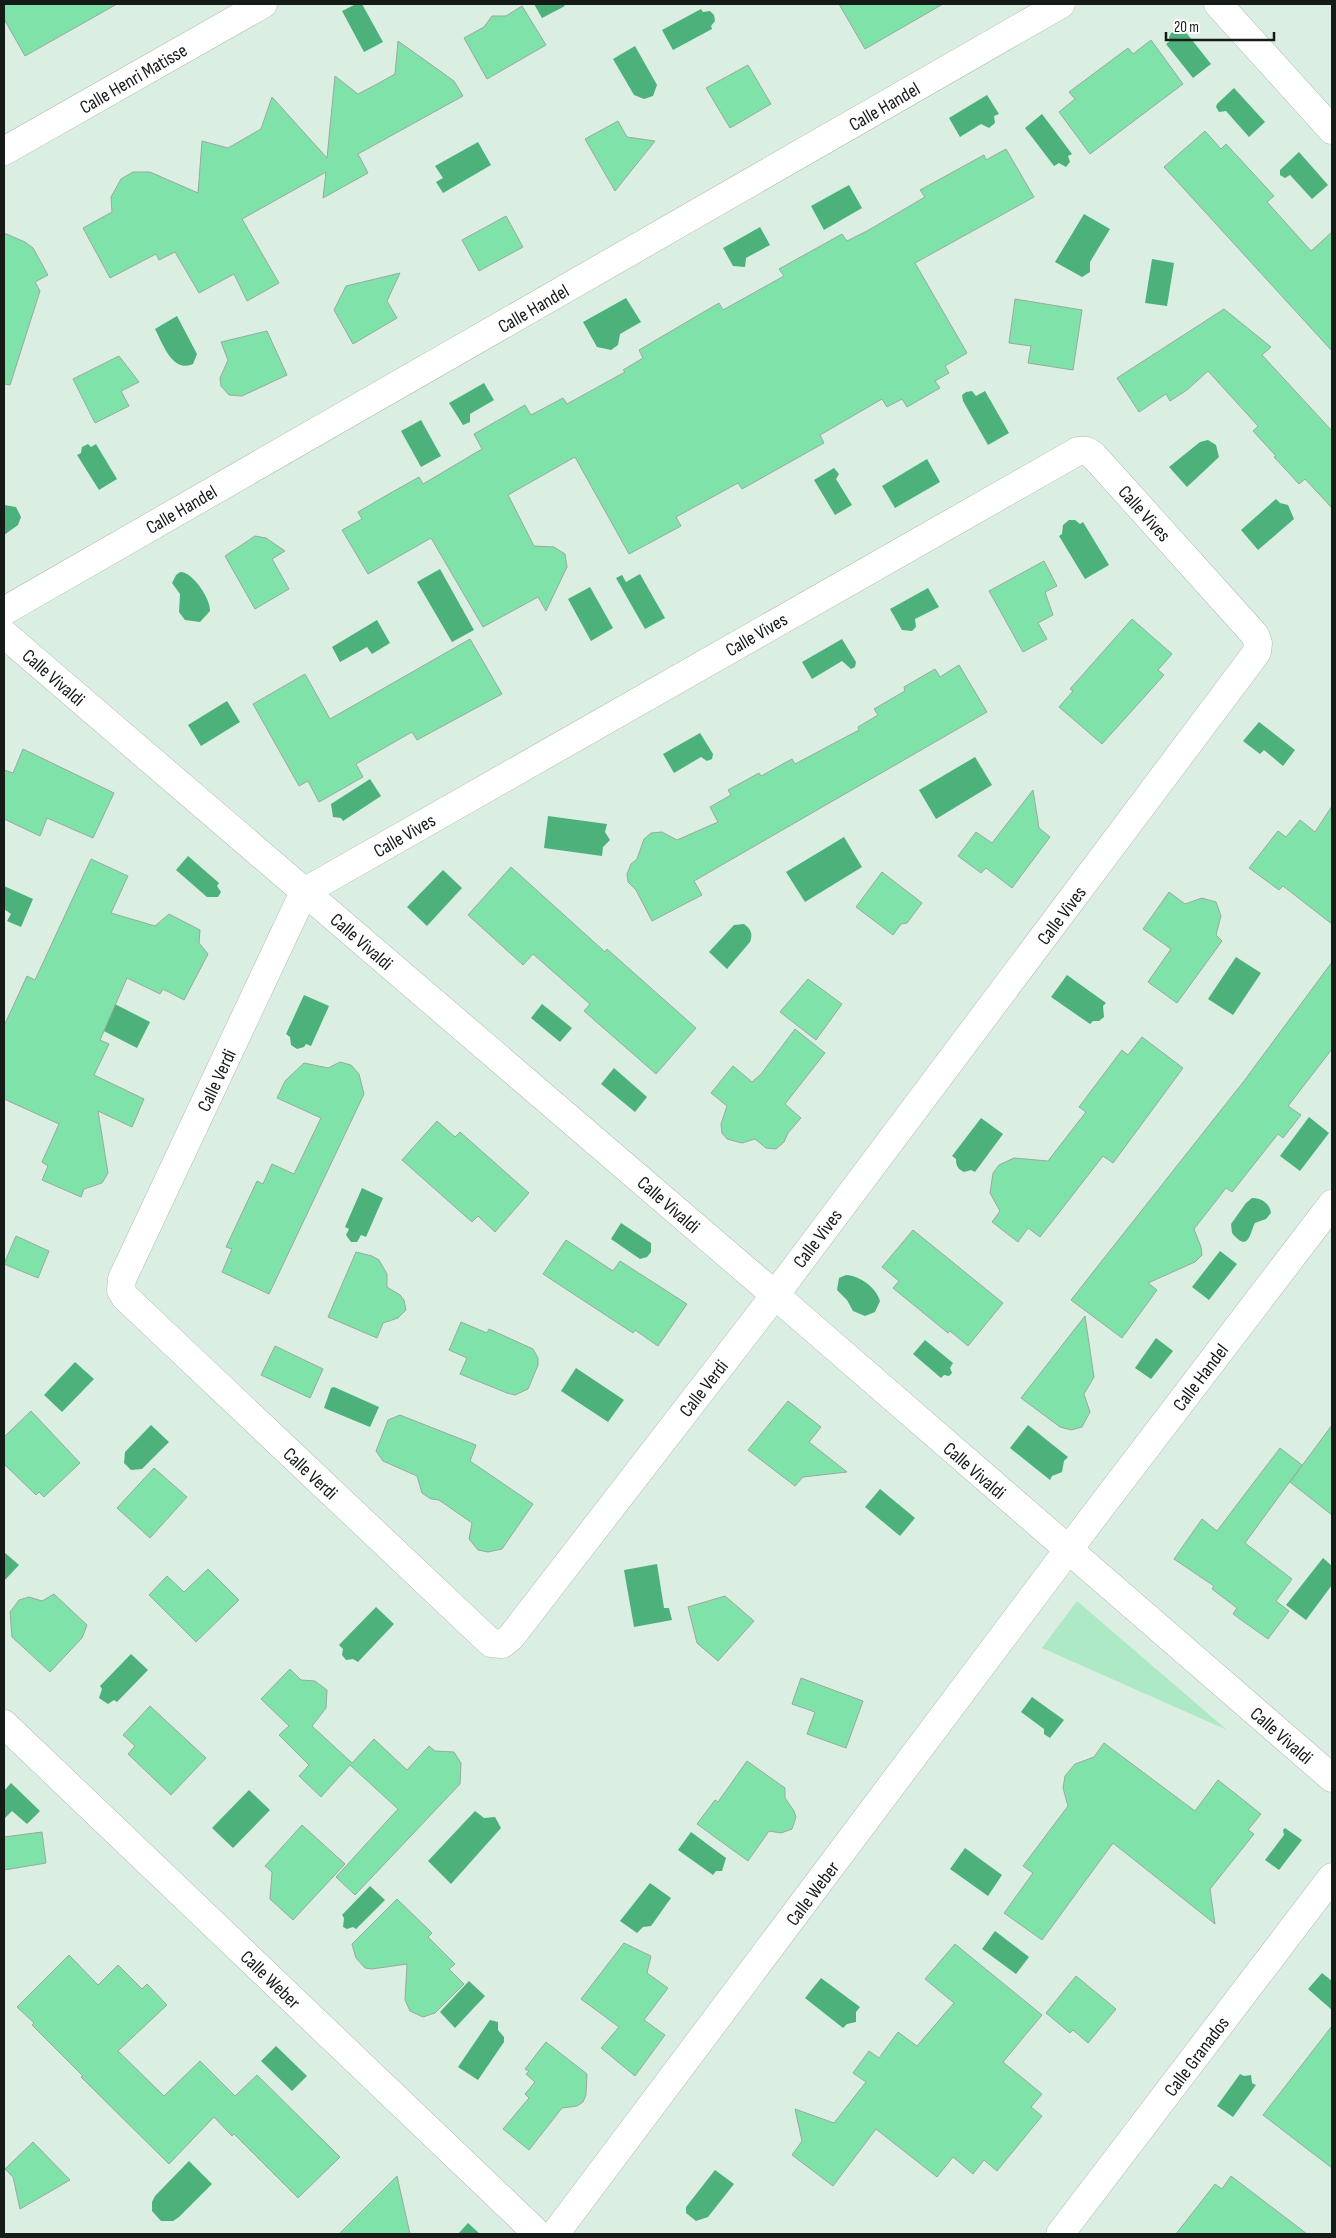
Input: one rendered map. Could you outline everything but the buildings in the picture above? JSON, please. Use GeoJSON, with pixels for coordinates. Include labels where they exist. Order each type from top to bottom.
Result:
{"type":"FeatureCollection","features":[{"type":"Feature","properties":{"kind":"street","name":"Calle Henri Matisse"},"geometry":{"type":"LineString","coordinates":[[4,151],[263,4]]}},
{"type":"Feature","properties":{"kind":"street","name":"Calle Handel"},"geometry":{"type":"LineString","coordinates":[[4,611],[1062,4]]}},
{"type":"Feature","properties":{"kind":"street"},"geometry":{"type":"LineString","coordinates":[[1218,4],[1332,130]]}},
{"type":"Feature","properties":{"kind":"street","name":"Calle Vives"},"geometry":{"type":"LineString","coordinates":[[304,892],[1074,452],[1087,451],[1094,456],[1255,635],[1258,643],[1258,652],[775,1295]]}},
{"type":"Feature","properties":{"kind":"street","name":"Calle Vivaldi"},"geometry":{"type":"LineString","coordinates":[[4,634],[775,1295],[1332,1778]]}},
{"type":"Feature","properties":{"kind":"street","name":"Calle Verdi"},"geometry":{"type":"LineString","coordinates":[[304,892],[122,1278],[121,1290],[125,1297],[487,1639],[491,1642],[502,1644],[511,1637],[775,1295]]}},
{"type":"Feature","properties":{"kind":"street","name":"Calle Handel"},"geometry":{"type":"LineString","coordinates":[[1068,1550],[1332,1204]]}},
{"type":"Feature","properties":{"kind":"street","name":"Calle Weber"},"geometry":{"type":"LineString","coordinates":[[555,2234],[1068,1550]]}},
{"type":"Feature","properties":{"kind":"street","name":"Calle Weber"},"geometry":{"type":"LineString","coordinates":[[6,1731],[538,2234]]}},
{"type":"Feature","properties":{"kind":"street","name":"Calle Granados"},"geometry":{"type":"LineString","coordinates":[[1060,2234],[1324,1896],[1332,1877]]}},
{"type":"Feature","properties":{"kind":"shaded area"},"geometry":{"type":"Polygon","coordinates":[[[356,4],[362,4],[383,42],[364,52],[342,11],[356,4]]]}},
{"type":"Feature","properties":{"kind":"shaded area"},"geometry":{"type":"Polygon","coordinates":[[[534,4],[563,4],[565,6],[542,18],[534,4]]]}},
{"type":"Feature","properties":{"kind":"shaded area"},"geometry":{"type":"Polygon","coordinates":[[[701,9],[703,12],[710,11],[714,15],[715,21],[711,26],[712,29],[673,50],[662,30],[701,9]]]}},
{"type":"Feature","properties":{"kind":"shaded area"},"geometry":{"type":"Polygon","coordinates":[[[1184,30],[1211,64],[1193,78],[1166,44],[1170,41],[1171,33],[1176,31],[1180,34],[1184,30]]]}},
{"type":"Feature","properties":{"kind":"shaded area"},"geometry":{"type":"Polygon","coordinates":[[[635,46],[657,85],[653,96],[644,99],[634,95],[613,59],[635,46]]]}},
{"type":"Feature","properties":{"kind":"shaded area"},"geometry":{"type":"Polygon","coordinates":[[[1234,88],[1265,122],[1249,137],[1226,111],[1219,112],[1216,107],[1234,88]]]}},
{"type":"Feature","properties":{"kind":"shaded area"},"geometry":{"type":"Polygon","coordinates":[[[987,95],[999,114],[994,116],[995,123],[989,128],[981,124],[960,137],[949,118],[987,95]]]}},
{"type":"Feature","properties":{"kind":"shaded area"},"geometry":{"type":"Polygon","coordinates":[[[1042,114],[1072,154],[1068,156],[1070,162],[1066,167],[1059,163],[1054,166],[1025,128],[1042,114]]]}},
{"type":"Feature","properties":{"kind":"shaded area"},"geometry":{"type":"Polygon","coordinates":[[[478,142],[491,165],[443,193],[436,182],[443,178],[435,166],[478,142]]]}},
{"type":"Feature","properties":{"kind":"shaded area"},"geometry":{"type":"Polygon","coordinates":[[[1299,152],[1328,185],[1312,199],[1290,175],[1285,178],[1280,175],[1280,170],[1299,152]]]}},
{"type":"Feature","properties":{"kind":"shaded area"},"geometry":{"type":"Polygon","coordinates":[[[849,185],[862,208],[824,230],[811,206],[849,185]]]}},
{"type":"Feature","properties":{"kind":"shaded area"},"geometry":{"type":"Polygon","coordinates":[[[1084,214],[1110,229],[1090,262],[1090,272],[1082,277],[1055,262],[1084,214]]]}},
{"type":"Feature","properties":{"kind":"shaded area"},"geometry":{"type":"Polygon","coordinates":[[[760,227],[770,245],[746,258],[745,267],[733,266],[723,248],[760,227]]]}},
{"type":"Feature","properties":{"kind":"shaded area"},"geometry":{"type":"Polygon","coordinates":[[[1152,259],[1174,263],[1167,306],[1145,303],[1152,259]]]}},
{"type":"Feature","properties":{"kind":"shaded area"},"geometry":{"type":"Polygon","coordinates":[[[626,298],[641,322],[620,334],[618,345],[611,350],[597,347],[583,322],[626,298]]]}},
{"type":"Feature","properties":{"kind":"shaded area"},"geometry":{"type":"Polygon","coordinates":[[[177,316],[197,354],[193,364],[186,366],[179,364],[169,356],[155,329],[177,316]]]}},
{"type":"Feature","properties":{"kind":"shaded area"},"geometry":{"type":"Polygon","coordinates":[[[484,383],[494,400],[470,414],[470,422],[463,425],[449,403],[484,383]]]}},
{"type":"Feature","properties":{"kind":"shaded area"},"geometry":{"type":"Polygon","coordinates":[[[972,391],[976,396],[985,391],[1009,433],[988,445],[963,401],[962,395],[972,391]]]}},
{"type":"Feature","properties":{"kind":"shaded area"},"geometry":{"type":"Polygon","coordinates":[[[421,420],[441,456],[421,467],[401,431],[421,420]]]}},
{"type":"Feature","properties":{"kind":"shaded area"},"geometry":{"type":"Polygon","coordinates":[[[1208,440],[1216,445],[1219,457],[1187,487],[1169,467],[1200,442],[1208,440]]]}},
{"type":"Feature","properties":{"kind":"shaded area"},"geometry":{"type":"Polygon","coordinates":[[[88,444],[91,447],[96,444],[117,479],[99,490],[77,455],[81,453],[82,447],[88,444]]]}},
{"type":"Feature","properties":{"kind":"shaded area"},"geometry":{"type":"Polygon","coordinates":[[[927,459],[940,482],[895,508],[882,486],[927,459]]]}},
{"type":"Feature","properties":{"kind":"shaded area"},"geometry":{"type":"Polygon","coordinates":[[[834,468],[839,474],[836,479],[852,505],[835,515],[814,480],[834,468]]]}},
{"type":"Feature","properties":{"kind":"shaded area"},"geometry":{"type":"Polygon","coordinates":[[[1276,499],[1280,503],[1288,505],[1294,519],[1258,550],[1241,530],[1276,499]]]}},
{"type":"Feature","properties":{"kind":"shaded area"},"geometry":{"type":"Polygon","coordinates":[[[4,505],[16,507],[21,517],[18,525],[4,535],[4,505]]]}},
{"type":"Feature","properties":{"kind":"shaded area"},"geometry":{"type":"Polygon","coordinates":[[[1069,520],[1075,520],[1080,524],[1083,522],[1109,565],[1085,579],[1059,536],[1062,534],[1063,525],[1069,520]]]}},
{"type":"Feature","properties":{"kind":"shaded area"},"geometry":{"type":"Polygon","coordinates":[[[440,569],[474,630],[452,642],[417,582],[440,569]]]}},
{"type":"Feature","properties":{"kind":"shaded area"},"geometry":{"type":"Polygon","coordinates":[[[180,572],[190,576],[195,581],[207,600],[210,611],[200,622],[185,620],[179,612],[180,594],[172,583],[180,572]]]}},
{"type":"Feature","properties":{"kind":"shaded area"},"geometry":{"type":"Polygon","coordinates":[[[640,574],[665,618],[645,629],[616,578],[622,575],[626,582],[640,574]]]}},
{"type":"Feature","properties":{"kind":"shaded area"},"geometry":{"type":"Polygon","coordinates":[[[590,587],[613,628],[591,641],[568,599],[590,587]]]}},
{"type":"Feature","properties":{"kind":"shaded area"},"geometry":{"type":"Polygon","coordinates":[[[928,588],[939,607],[915,619],[916,627],[912,631],[902,630],[890,609],[928,588]]]}},
{"type":"Feature","properties":{"kind":"shaded area"},"geometry":{"type":"Polygon","coordinates":[[[377,620],[390,643],[372,654],[367,647],[340,662],[332,647],[377,620]]]}},
{"type":"Feature","properties":{"kind":"shaded area"},"geometry":{"type":"Polygon","coordinates":[[[842,639],[856,662],[855,667],[851,669],[842,661],[812,679],[802,662],[842,639]]]}},
{"type":"Feature","properties":{"kind":"shaded area"},"geometry":{"type":"Polygon","coordinates":[[[227,701],[240,722],[201,746],[188,725],[227,701]]]}},
{"type":"Feature","properties":{"kind":"shaded area"},"geometry":{"type":"Polygon","coordinates":[[[1259,722],[1295,750],[1283,766],[1264,750],[1260,754],[1243,741],[1259,722]]]}},
{"type":"Feature","properties":{"kind":"shaded area"},"geometry":{"type":"Polygon","coordinates":[[[700,733],[713,754],[712,759],[707,761],[701,757],[674,773],[663,754],[700,733]]]}},
{"type":"Feature","properties":{"kind":"shaded area"},"geometry":{"type":"Polygon","coordinates":[[[975,757],[992,785],[936,819],[919,790],[975,757]]]}},
{"type":"Feature","properties":{"kind":"shaded area"},"geometry":{"type":"Polygon","coordinates":[[[370,779],[381,796],[343,821],[341,818],[333,817],[331,804],[370,779]]]}},
{"type":"Feature","properties":{"kind":"shaded area"},"geometry":{"type":"Polygon","coordinates":[[[548,816],[607,824],[605,832],[610,840],[603,847],[602,856],[544,848],[548,816]]]}},
{"type":"Feature","properties":{"kind":"shaded area"},"geometry":{"type":"Polygon","coordinates":[[[844,837],[862,867],[805,902],[786,872],[844,837]]]}},
{"type":"Feature","properties":{"kind":"shaded area"},"geometry":{"type":"Polygon","coordinates":[[[188,856],[219,883],[217,886],[221,892],[218,897],[207,897],[176,870],[188,856]]]}},
{"type":"Feature","properties":{"kind":"shaded area"},"geometry":{"type":"Polygon","coordinates":[[[443,870],[462,888],[427,926],[407,907],[443,870]]]}},
{"type":"Feature","properties":{"kind":"shaded area"},"geometry":{"type":"Polygon","coordinates":[[[4,886],[33,899],[21,927],[7,921],[11,914],[4,909],[4,886]]]}},
{"type":"Feature","properties":{"kind":"shaded area"},"geometry":{"type":"Polygon","coordinates":[[[744,924],[751,932],[750,942],[727,969],[709,952],[734,925],[744,924]]]}},
{"type":"Feature","properties":{"kind":"shaded area"},"geometry":{"type":"Polygon","coordinates":[[[1236,957],[1261,973],[1233,1015],[1208,999],[1236,957]]]}},
{"type":"Feature","properties":{"kind":"shaded area"},"geometry":{"type":"Polygon","coordinates":[[[1067,975],[1106,1003],[1103,1006],[1104,1017],[1099,1021],[1093,1021],[1090,1024],[1051,997],[1067,975]]]}},
{"type":"Feature","properties":{"kind":"shaded area"},"geometry":{"type":"Polygon","coordinates":[[[304,995],[329,1006],[311,1046],[306,1044],[304,1047],[297,1049],[291,1045],[290,1037],[286,1034],[304,995]]]}},
{"type":"Feature","properties":{"kind":"shaded area"},"geometry":{"type":"Polygon","coordinates":[[[107,1000],[150,1022],[137,1048],[94,1026],[107,1000]]]}},
{"type":"Feature","properties":{"kind":"shaded area"},"geometry":{"type":"Polygon","coordinates":[[[542,1004],[572,1028],[560,1042],[531,1018],[542,1004]]]}},
{"type":"Feature","properties":{"kind":"shaded area"},"geometry":{"type":"Polygon","coordinates":[[[614,1068],[647,1097],[635,1112],[601,1084],[614,1068]]]}},
{"type":"Feature","properties":{"kind":"shaded area"},"geometry":{"type":"Polygon","coordinates":[[[1309,1117],[1329,1133],[1300,1171],[1280,1156],[1309,1117]]]}},
{"type":"Feature","properties":{"kind":"shaded area"},"geometry":{"type":"Polygon","coordinates":[[[981,1118],[1003,1134],[975,1172],[971,1170],[964,1172],[960,1170],[956,1164],[956,1159],[952,1156],[981,1118]]]}},
{"type":"Feature","properties":{"kind":"shaded area"},"geometry":{"type":"Polygon","coordinates":[[[362,1188],[383,1198],[366,1237],[361,1235],[357,1242],[351,1242],[346,1235],[349,1229],[345,1227],[362,1188]]]}},
{"type":"Feature","properties":{"kind":"shaded area"},"geometry":{"type":"Polygon","coordinates":[[[1252,1198],[1265,1202],[1271,1213],[1266,1219],[1255,1223],[1248,1239],[1242,1242],[1232,1233],[1231,1224],[1246,1203],[1252,1198]]]}},
{"type":"Feature","properties":{"kind":"shaded area"},"geometry":{"type":"Polygon","coordinates":[[[621,1223],[651,1243],[651,1252],[647,1257],[640,1259],[611,1239],[621,1223]]]}},
{"type":"Feature","properties":{"kind":"shaded area"},"geometry":{"type":"Polygon","coordinates":[[[1220,1251],[1237,1264],[1209,1300],[1192,1287],[1220,1251]]]}},
{"type":"Feature","properties":{"kind":"shaded area"},"geometry":{"type":"Polygon","coordinates":[[[846,1275],[862,1280],[875,1291],[880,1301],[875,1312],[865,1316],[853,1311],[847,1300],[837,1290],[839,1278],[846,1275]]]}},
{"type":"Feature","properties":{"kind":"shaded area"},"geometry":{"type":"Polygon","coordinates":[[[1156,1338],[1173,1351],[1151,1379],[1135,1368],[1156,1338]]]}},
{"type":"Feature","properties":{"kind":"shaded area"},"geometry":{"type":"Polygon","coordinates":[[[925,1340],[953,1363],[950,1368],[952,1373],[949,1376],[944,1375],[941,1378],[913,1354],[925,1340]]]}},
{"type":"Feature","properties":{"kind":"shaded area"},"geometry":{"type":"Polygon","coordinates":[[[75,1362],[94,1379],[62,1412],[44,1395],[75,1362]]]}},
{"type":"Feature","properties":{"kind":"shaded area"},"geometry":{"type":"Polygon","coordinates":[[[576,1368],[624,1400],[608,1422],[561,1391],[576,1368]]]}},
{"type":"Feature","properties":{"kind":"shaded area"},"geometry":{"type":"Polygon","coordinates":[[[334,1387],[379,1407],[370,1427],[324,1408],[331,1388],[334,1387]]]}},
{"type":"Feature","properties":{"kind":"shaded area"},"geometry":{"type":"Polygon","coordinates":[[[151,1425],[169,1442],[142,1469],[131,1470],[124,1463],[125,1452],[151,1425]]]}},
{"type":"Feature","properties":{"kind":"shaded area"},"geometry":{"type":"Polygon","coordinates":[[[1028,1425],[1068,1457],[1064,1461],[1062,1472],[1052,1476],[1050,1480],[1010,1448],[1028,1425]]]}},
{"type":"Feature","properties":{"kind":"shaded area"},"geometry":{"type":"Polygon","coordinates":[[[880,1489],[915,1518],[900,1536],[865,1507],[880,1489]]]}},
{"type":"Feature","properties":{"kind":"shaded area"},"geometry":{"type":"Polygon","coordinates":[[[4,1552],[19,1565],[4,1581],[4,1552]]]}},
{"type":"Feature","properties":{"kind":"shaded area"},"geometry":{"type":"Polygon","coordinates":[[[1323,1558],[1332,1566],[1332,1585],[1306,1620],[1286,1605],[1323,1558]]]}},
{"type":"Feature","properties":{"kind":"shaded area"},"geometry":{"type":"Polygon","coordinates":[[[657,1564],[664,1608],[669,1608],[672,1620],[634,1627],[624,1570],[657,1564]]]}},
{"type":"Feature","properties":{"kind":"shaded area"},"geometry":{"type":"Polygon","coordinates":[[[1077,1601],[1227,1730],[1042,1648],[1077,1601]]]}},
{"type":"Feature","properties":{"kind":"shaded area"},"geometry":{"type":"Polygon","coordinates":[[[376,1607],[394,1624],[358,1662],[353,1659],[346,1660],[342,1655],[343,1649],[339,1645],[376,1607]]]}},
{"type":"Feature","properties":{"kind":"shaded area"},"geometry":{"type":"Polygon","coordinates":[[[131,1654],[148,1670],[117,1702],[114,1700],[108,1704],[99,1698],[102,1689],[100,1686],[131,1654]]]}},
{"type":"Feature","properties":{"kind":"shaded area"},"geometry":{"type":"Polygon","coordinates":[[[1032,1697],[1064,1720],[1050,1738],[1044,1734],[1044,1729],[1021,1712],[1032,1697]]]}},
{"type":"Feature","properties":{"kind":"shaded area"},"geometry":{"type":"Polygon","coordinates":[[[11,1783],[40,1811],[27,1824],[12,1811],[4,1819],[4,1791],[11,1783]]]}},
{"type":"Feature","properties":{"kind":"shaded area"},"geometry":{"type":"Polygon","coordinates":[[[249,1790],[270,1810],[233,1848],[212,1828],[249,1790]]]}},
{"type":"Feature","properties":{"kind":"shaded area"},"geometry":{"type":"Polygon","coordinates":[[[475,1811],[484,1818],[495,1817],[501,1828],[451,1884],[428,1861],[475,1811]]]}},
{"type":"Feature","properties":{"kind":"shaded area"},"geometry":{"type":"Polygon","coordinates":[[[1285,1828],[1302,1840],[1279,1870],[1265,1860],[1284,1835],[1283,1830],[1285,1828]]]}},
{"type":"Feature","properties":{"kind":"shaded area"},"geometry":{"type":"Polygon","coordinates":[[[691,1832],[726,1858],[722,1871],[716,1871],[713,1875],[678,1850],[691,1832]]]}},
{"type":"Feature","properties":{"kind":"shaded area"},"geometry":{"type":"Polygon","coordinates":[[[965,1848],[1002,1875],[988,1896],[950,1869],[965,1848]]]}},
{"type":"Feature","properties":{"kind":"shaded area"},"geometry":{"type":"Polygon","coordinates":[[[650,1883],[671,1898],[651,1926],[643,1927],[637,1933],[620,1921],[650,1883]]]}},
{"type":"Feature","properties":{"kind":"shaded area"},"geometry":{"type":"Polygon","coordinates":[[[370,1886],[385,1900],[356,1929],[353,1927],[347,1929],[343,1927],[344,1918],[342,1915],[370,1886]]]}},
{"type":"Feature","properties":{"kind":"shaded area"},"geometry":{"type":"Polygon","coordinates":[[[995,1931],[1029,1957],[1016,1974],[982,1949],[995,1931]]]}},
{"type":"Feature","properties":{"kind":"shaded area"},"geometry":{"type":"Polygon","coordinates":[[[1322,1973],[1332,1981],[1332,2010],[1308,1989],[1322,1973]]]}},
{"type":"Feature","properties":{"kind":"shaded area"},"geometry":{"type":"Polygon","coordinates":[[[821,1978],[860,2007],[856,2012],[856,2022],[847,2024],[843,2028],[805,1998],[821,1978]]]}},
{"type":"Feature","properties":{"kind":"shaded area"},"geometry":{"type":"Polygon","coordinates":[[[469,1981],[485,1996],[455,2028],[440,2012],[469,1981]]]}},
{"type":"Feature","properties":{"kind":"shaded area"},"geometry":{"type":"Polygon","coordinates":[[[490,2020],[498,2022],[498,2030],[504,2037],[504,2042],[478,2080],[458,2067],[490,2020]]]}},
{"type":"Feature","properties":{"kind":"shaded area"},"geometry":{"type":"Polygon","coordinates":[[[276,2046],[307,2076],[292,2091],[261,2061],[276,2046]]]}},
{"type":"Feature","properties":{"kind":"shaded area"},"geometry":{"type":"Polygon","coordinates":[[[1240,2074],[1244,2076],[1251,2075],[1252,2083],[1256,2085],[1233,2117],[1217,2106],[1240,2074]]]}},
{"type":"Feature","properties":{"kind":"shaded area"},"geometry":{"type":"Polygon","coordinates":[[[189,2161],[212,2184],[179,2217],[173,2221],[161,2221],[152,2211],[152,2202],[155,2196],[189,2161]]]}},
{"type":"Feature","properties":{"kind":"shaded area"},"geometry":{"type":"Polygon","coordinates":[[[715,2170],[734,2184],[708,2217],[696,2221],[686,2213],[686,2207],[715,2170]]]}},
{"type":"Feature","properties":{"kind":"shaded area"},"geometry":{"type":"Polygon","coordinates":[[[468,2223],[480,2234],[458,2234],[468,2223]]]}}]}
